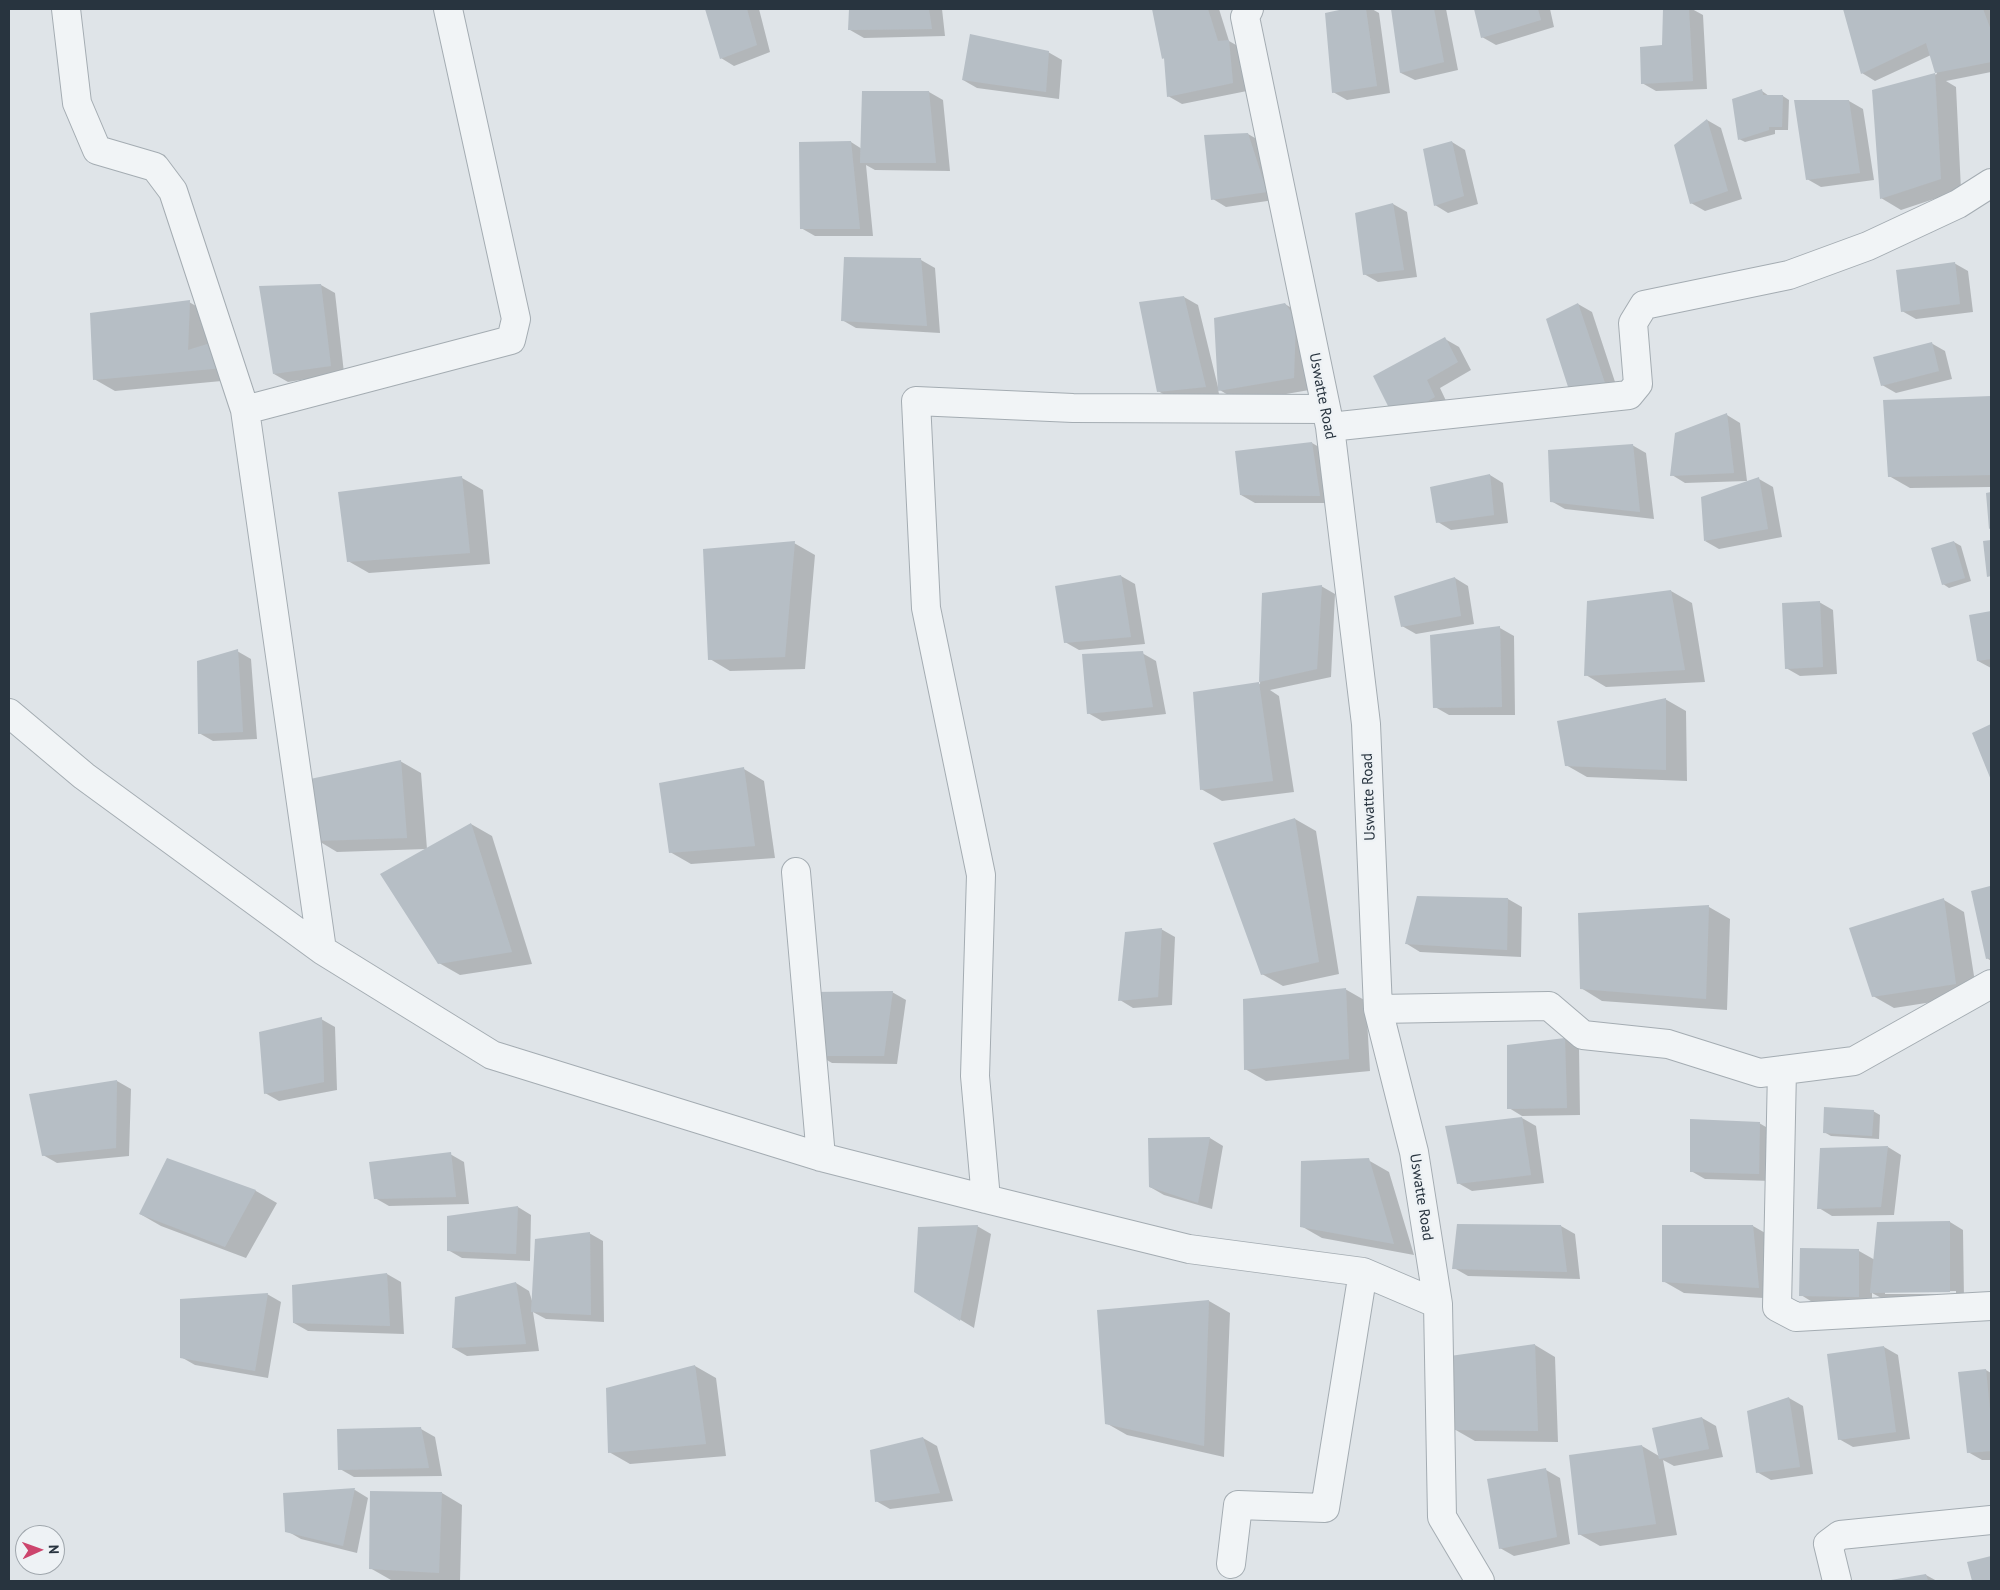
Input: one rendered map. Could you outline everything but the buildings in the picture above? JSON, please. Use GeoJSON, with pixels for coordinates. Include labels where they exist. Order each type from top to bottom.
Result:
{"type":"FeatureCollection","features":[{"type":"Feature","properties":{"kind":"street"},"geometry":{"type":"LineString","coordinates":[[66,9],[77,103],[97,150],[155,167],[174,191],[244,410],[322,950]]}},
{"type":"Feature","properties":{"kind":"street"},"geometry":{"type":"LineString","coordinates":[[244,410],[511,340],[516,320],[448,9]]}},
{"type":"Feature","properties":{"kind":"street","name":"Uswatte Road"},"geometry":{"type":"LineString","coordinates":[[1249,9],[1245,16],[1328,418],[1366,724],[1378,1009],[1414,1152],[1438,1304],[1442,1517],[1480,1581]]}},
{"type":"Feature","properties":{"kind":"street"},"geometry":{"type":"LineString","coordinates":[[986,1200],[975,1076],[981,875],[926,608],[916,400],[1328,418],[1629,395],[1638,384],[1633,323],[1644,305],[1790,275],[1868,246],[1958,204],[1991,183]]}},
{"type":"Feature","properties":{"kind":"street"},"geometry":{"type":"LineString","coordinates":[[9,713],[84,776],[322,950],[492,1055],[821,1156],[986,1200],[1189,1249],[1363,1272],[1438,1304]]}},
{"type":"Feature","properties":{"kind":"street"},"geometry":{"type":"LineString","coordinates":[[796,872],[821,1156]]}},
{"type":"Feature","properties":{"kind":"street"},"geometry":{"type":"LineString","coordinates":[[1378,1009],[1549,1006],[1584,1035],[1668,1044],[1760,1073],[1854,1061],[1991,984]]}},
{"type":"Feature","properties":{"kind":"street"},"geometry":{"type":"LineString","coordinates":[[1782,1070],[1777,1307],[1796,1317],[1991,1306]]}},
{"type":"Feature","properties":{"kind":"street"},"geometry":{"type":"LineString","coordinates":[[1231,1564],[1238,1505],[1325,1508],[1363,1272]]}},
{"type":"Feature","properties":{"kind":"street"},"geometry":{"type":"LineString","coordinates":[[1837,1581],[1828,1544],[1840,1535],[1991,1520]]}}]}
